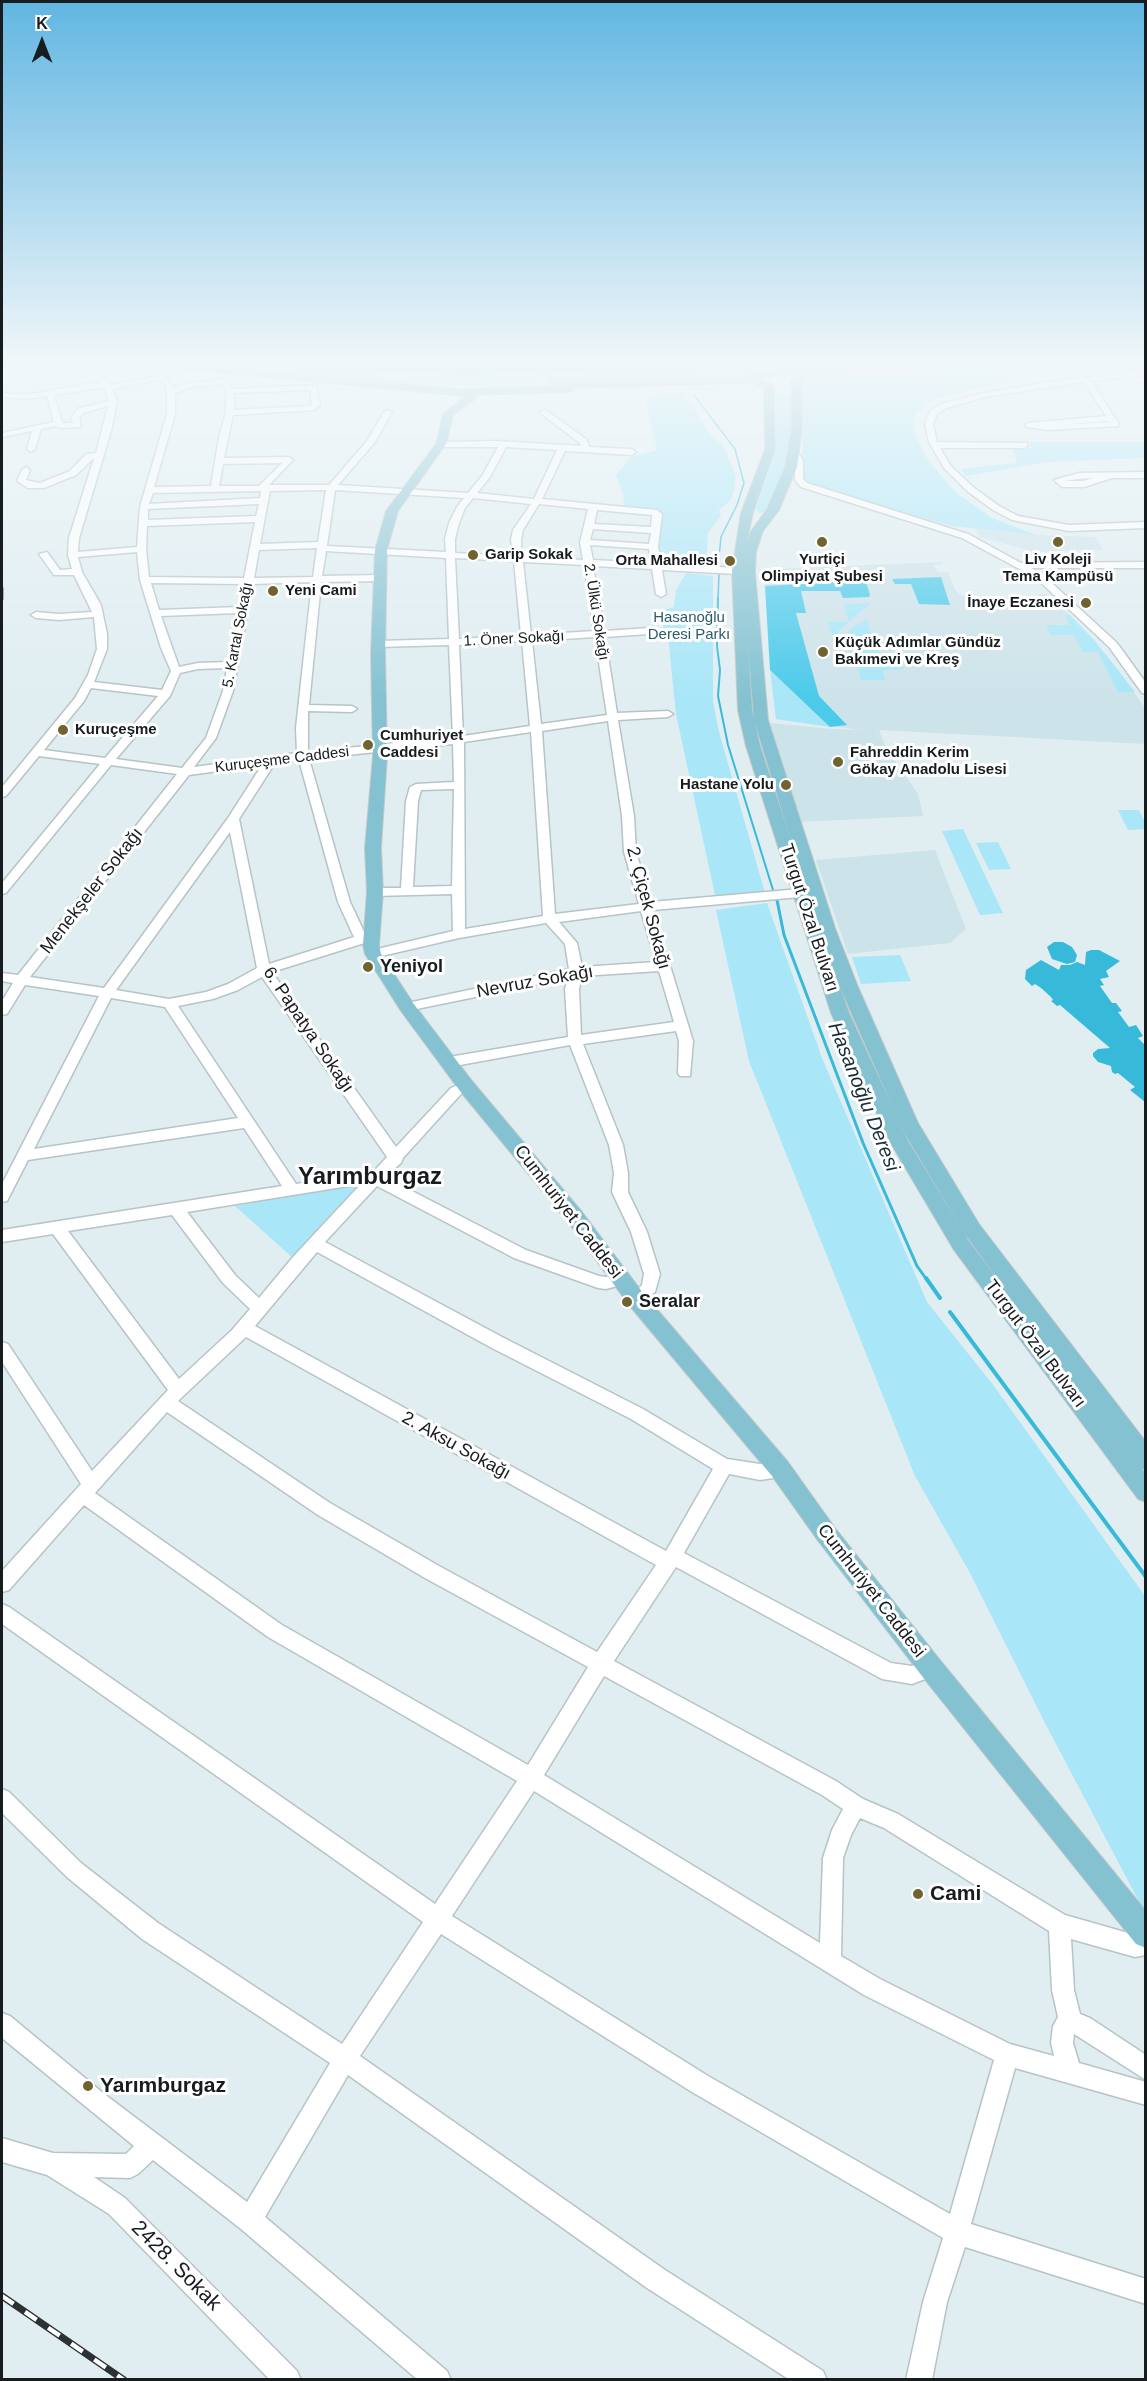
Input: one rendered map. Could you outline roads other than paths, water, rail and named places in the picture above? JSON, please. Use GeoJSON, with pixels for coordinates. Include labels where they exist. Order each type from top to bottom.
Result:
{"type":"FeatureCollection","features":[{"type":"Feature","properties":{"kind":"main road"},"geometry":{"type":"LineString","coordinates":[[368,943],[375,892],[373,848],[379,749],[378,644],[381,550],[392,511],[418,475]]}},
{"type":"Feature","properties":{"kind":"main road","name":"Turgut Özal Bulvarı"},"geometry":{"type":"LineString","coordinates":[[762,475],[742,535],[745,710],[753,746],[840,1014],[899,1142],[961,1245],[1146,1492]]}},
{"type":"Feature","properties":{"kind":"main road","name":"Turgut Özal Bulvarı"},"geometry":{"type":"LineString","coordinates":[[787,475],[773,510],[757,531],[744,572],[761,720],[827,928],[861,1019],[909,1124],[972,1229],[1146,1460]]}},
{"type":"Feature","properties":{"kind":"main road"},"geometry":{"type":"LineString","coordinates":[[758,488],[752,510],[759,514],[768,512],[782,490]]}},
{"type":"Feature","properties":{"kind":"main road","name":"Cumhuriyet Caddesi"},"geometry":{"type":"LineString","coordinates":[[368,943],[407,1006],[466,1086],[575,1217],[636,1299],[780,1469],[827,1535],[930,1668],[1146,1934]]}},
{"type":"Feature","properties":{"kind":"street"},"geometry":{"type":"LineString","coordinates":[[24,475],[21,482],[30,486],[41,486],[68,475]]}},
{"type":"Feature","properties":{"kind":"street"},"geometry":{"type":"LineString","coordinates":[[2,794],[71,711],[89,685],[102,649],[99,614],[92,596],[77,573],[73,555],[74,538],[93,475]]}},
{"type":"Feature","properties":{"kind":"street"},"geometry":{"type":"LineString","coordinates":[[2,890],[166,694],[176,671],[145,580],[141,549],[144,507],[154,475]]}},
{"type":"Feature","properties":{"kind":"street"},"geometry":{"type":"LineString","coordinates":[[215,488],[217,475]]}},
{"type":"Feature","properties":{"kind":"street"},"geometry":{"type":"LineString","coordinates":[[264,487],[275,475]]}},
{"type":"Feature","properties":{"kind":"street"},"geometry":{"type":"LineString","coordinates":[[342,475],[331,488],[317,579],[303,708],[303,756],[344,902],[368,943]]}},
{"type":"Feature","properties":{"kind":"street"},"geometry":{"type":"LineString","coordinates":[[459,934],[460,785],[456,642],[450,539],[454,523],[468,496],[487,475]]}},
{"type":"Feature","properties":{"kind":"street"},"geometry":{"type":"LineString","coordinates":[[549,475],[537,501],[518,530],[516,540],[536,729],[549,919],[571,943],[576,972],[572,989],[576,1040],[616,1145],[621,1173],[620,1192],[639,1232],[652,1274],[647,1291],[636,1299]]}},
{"type":"Feature","properties":{"kind":"street"},"geometry":{"type":"LineString","coordinates":[[799,475],[799,480],[804,485],[965,536],[1040,576],[1113,645],[1146,691]]}},
{"type":"Feature","properties":{"kind":"street"},"geometry":{"type":"LineString","coordinates":[[958,475],[985,500],[1015,518],[1069,528],[1146,525]]}},
{"type":"Feature","properties":{"kind":"street"},"geometry":{"type":"LineString","coordinates":[[1109,475],[1079,476],[1058,480],[1062,484],[1084,484],[1113,475]]}},
{"type":"Feature","properties":{"kind":"street","name":"5. Kartal Sokağı"},"geometry":{"type":"LineString","coordinates":[[184,772],[211,738],[228,690],[256,547],[264,487]]}},
{"type":"Feature","properties":{"kind":"street"},"geometry":{"type":"LineString","coordinates":[[150,490],[331,488],[537,501],[654,512],[658,514],[653,547],[661,594]]}},
{"type":"Feature","properties":{"kind":"street"},"geometry":{"type":"LineString","coordinates":[[782,490],[805,489],[944,531],[991,551],[1021,571],[1070,611],[1104,645],[1144,702]]}},
{"type":"Feature","properties":{"kind":"street"},"geometry":{"type":"LineString","coordinates":[[144,507],[262,501]]}},
{"type":"Feature","properties":{"kind":"street","name":"2. Ülkü Sokağı"},"geometry":{"type":"LineString","coordinates":[[593,507],[585,542],[612,717]]}},
{"type":"Feature","properties":{"kind":"street"},"geometry":{"type":"LineString","coordinates":[[142,523],[259,519]]}},
{"type":"Feature","properties":{"kind":"street"},"geometry":{"type":"LineString","coordinates":[[588,526],[654,530]]}},
{"type":"Feature","properties":{"kind":"street"},"geometry":{"type":"LineString","coordinates":[[585,542],[653,547]]}},
{"type":"Feature","properties":{"kind":"street"},"geometry":{"type":"LineString","coordinates":[[256,547],[323,547],[450,553],[588,564],[744,572]]}},
{"type":"Feature","properties":{"kind":"street"},"geometry":{"type":"LineString","coordinates":[[73,555],[141,549]]}},
{"type":"Feature","properties":{"kind":"street"},"geometry":{"type":"LineString","coordinates":[[44,554],[57,573],[77,573]]}},
{"type":"Feature","properties":{"kind":"street"},"geometry":{"type":"LineString","coordinates":[[1021,565],[1146,565]]}},
{"type":"Feature","properties":{"kind":"street"},"geometry":{"type":"LineString","coordinates":[[1040,576],[1040,570],[1049,566]]}},
{"type":"Feature","properties":{"kind":"street"},"geometry":{"type":"LineString","coordinates":[[145,580],[249,581],[380,578]]}},
{"type":"Feature","properties":{"kind":"street"},"geometry":{"type":"LineString","coordinates":[[155,614],[243,610]]}},
{"type":"Feature","properties":{"kind":"street"},"geometry":{"type":"LineString","coordinates":[[36,615],[59,617],[99,614]]}},
{"type":"Feature","properties":{"kind":"street","name":"1. Öner Sokağı"},"geometry":{"type":"LineString","coordinates":[[378,644],[649,631]]}},
{"type":"Feature","properties":{"kind":"street"},"geometry":{"type":"LineString","coordinates":[[176,671],[210,664],[233,665]]}},
{"type":"Feature","properties":{"kind":"street"},"geometry":{"type":"LineString","coordinates":[[89,685],[166,694]]}},
{"type":"Feature","properties":{"kind":"street"},"geometry":{"type":"LineString","coordinates":[[303,708],[352,709]]}},
{"type":"Feature","properties":{"kind":"street","name":"Kuruçeşme Caddesi"},"geometry":{"type":"LineString","coordinates":[[38,752],[184,772],[303,756],[458,740],[612,717],[668,714]]}},
{"type":"Feature","properties":{"kind":"street","name":"2. Çiçek Sokağı"},"geometry":{"type":"LineString","coordinates":[[612,717],[628,816],[630,852],[686,1041],[685,1073]]}},
{"type":"Feature","properties":{"kind":"street"},"geometry":{"type":"LineString","coordinates":[[2,1197],[108,992],[233,819],[271,760]]}},
{"type":"Feature","properties":{"kind":"street","name":"Menekşeler Sokağı"},"geometry":{"type":"LineString","coordinates":[[2,1011],[21,980],[127,848],[184,772]]}},
{"type":"Feature","properties":{"kind":"street"},"geometry":{"type":"LineString","coordinates":[[407,890],[410,828],[416,787],[460,785]]}},
{"type":"Feature","properties":{"kind":"street","name":"6. Papatya Sokağı"},"geometry":{"type":"LineString","coordinates":[[233,819],[264,970],[396,1158]]}},
{"type":"Feature","properties":{"kind":"street"},"geometry":{"type":"LineString","coordinates":[[375,892],[458,890]]}},
{"type":"Feature","properties":{"kind":"street"},"geometry":{"type":"LineString","coordinates":[[2,977],[169,1003],[216,993],[233,987],[264,970],[368,943],[459,934],[646,906],[801,893]]}},
{"type":"Feature","properties":{"kind":"street","name":"Nevruz Sokağı"},"geometry":{"type":"LineString","coordinates":[[407,1006],[576,972],[664,966]]}},
{"type":"Feature","properties":{"kind":"street"},"geometry":{"type":"LineString","coordinates":[[169,1003],[291,1188]]}},
{"type":"Feature","properties":{"kind":"street"},"geometry":{"type":"LineString","coordinates":[[449,1062],[576,1040],[681,1026]]}},
{"type":"Feature","properties":{"kind":"street"},"geometry":{"type":"LineString","coordinates":[[2,1584],[172,1396],[244,1328],[315,1244],[456,1091],[466,1086]]}},
{"type":"Feature","properties":{"kind":"street"},"geometry":{"type":"LineString","coordinates":[[22,1156],[248,1122]]}},
{"type":"Feature","properties":{"kind":"street"},"geometry":{"type":"LineString","coordinates":[[2,1236],[177,1209],[291,1188],[376,1177],[520,1254],[598,1282],[606,1283],[621,1279]]}},
{"type":"Feature","properties":{"kind":"street"},"geometry":{"type":"LineString","coordinates":[[177,1209],[229,1279],[260,1308]]}},
{"type":"Feature","properties":{"kind":"street"},"geometry":{"type":"LineString","coordinates":[[57,1228],[172,1396],[324,1509],[432,1572],[829,1788],[856,1806],[891,1821],[1060,1925],[1135,1946],[1146,1944]]}},
{"type":"Feature","properties":{"kind":"street"},"geometry":{"type":"LineString","coordinates":[[315,1244],[496,1342],[637,1414],[724,1466],[760,1472],[780,1469]]}},
{"type":"Feature","properties":{"kind":"street","name":"2. Aksu Sokağı"},"geometry":{"type":"LineString","coordinates":[[244,1328],[671,1559],[889,1672],[912,1675],[930,1668]]}},
{"type":"Feature","properties":{"kind":"street"},"geometry":{"type":"LineString","coordinates":[[2,1351],[87,1489],[275,1631],[531,1778],[872,1988],[1007,2054],[1146,2094]]}},
{"type":"Feature","properties":{"kind":"street"},"geometry":{"type":"LineString","coordinates":[[250,2220],[345,2059],[531,1778],[602,1663],[671,1559],[724,1466]]}},
{"type":"Feature","properties":{"kind":"street"},"geometry":{"type":"LineString","coordinates":[[2,1613],[437,1919],[700,2084],[957,2232],[1146,2292]]}},
{"type":"Feature","properties":{"kind":"street"},"geometry":{"type":"LineString","coordinates":[[2,1799],[74,1870],[150,1931],[345,2059],[656,2279],[814,2379]]}},
{"type":"Feature","properties":{"kind":"street"},"geometry":{"type":"LineString","coordinates":[[830,1962],[833,1858],[842,1830],[856,1806]]}},
{"type":"Feature","properties":{"kind":"street"},"geometry":{"type":"LineString","coordinates":[[1060,1925],[1063,1990],[1070,2021]]}},
{"type":"Feature","properties":{"kind":"street"},"geometry":{"type":"LineString","coordinates":[[1070,2021],[1082,2026],[1146,2069]]}},
{"type":"Feature","properties":{"kind":"street"},"geometry":{"type":"LineString","coordinates":[[1070,2021],[1064,2026],[1062,2043],[1070,2072]]}},
{"type":"Feature","properties":{"kind":"street"},"geometry":{"type":"LineString","coordinates":[[2,2024],[250,2220],[438,2379]]}},
{"type":"Feature","properties":{"kind":"street"},"geometry":{"type":"LineString","coordinates":[[919,2379],[934,2302],[957,2232],[1007,2054]]}},
{"type":"Feature","properties":{"kind":"street"},"geometry":{"type":"LineString","coordinates":[[2,2150],[53,2165],[130,2166],[141,2157],[150,2143]]}},
{"type":"Feature","properties":{"kind":"street","name":"2428. Sokak"},"geometry":{"type":"LineString","coordinates":[[53,2165],[117,2206],[288,2379]]}},
{"type":"Feature","properties":{"kind":"waterway","name":"Hasanoğlu Deresi"},"geometry":{"type":"LineString","coordinates":[[718,567],[721,537],[737,505],[744,483],[742,475]]}},
{"type":"Feature","properties":{"kind":"waterway","name":"Hasanoğlu Deresi"},"geometry":{"type":"LineString","coordinates":[[718,600],[719,573]]}},
{"type":"Feature","properties":{"kind":"waterway","name":"Hasanoğlu Deresi"},"geometry":{"type":"LineString","coordinates":[[718,598],[717,646],[720,670],[718,696],[728,745],[773,890]]}},
{"type":"Feature","properties":{"kind":"waterway","name":"Hasanoğlu Deresi"},"geometry":{"type":"LineString","coordinates":[[777,900],[784,935],[863,1143],[917,1266],[927,1280]]}},
{"type":"Feature","properties":{"kind":"waterway","name":"Hasanoğlu Deresi"},"geometry":{"type":"LineString","coordinates":[[926,1278],[940,1298]]}},
{"type":"Feature","properties":{"kind":"waterway","name":"Hasanoğlu Deresi"},"geometry":{"type":"LineString","coordinates":[[950,1312],[1146,1577]]}},
{"type":"Feature","properties":{"kind":"railway"},"geometry":{"type":"LineString","coordinates":[[2,588],[2,599]]}},
{"type":"Feature","properties":{"kind":"railway"},"geometry":{"type":"LineString","coordinates":[[2,2296],[124,2380]]}},
{"type":"Feature","properties":{"kind":"place","name":"Yurtiçi Olimpiyat Şubesi"},"geometry":{"type":"Point","coordinates":[822,542]}},
{"type":"Feature","properties":{"kind":"place","name":"Liv Koleji Tema Kampüsü"},"geometry":{"type":"Point","coordinates":[1058,542]}},
{"type":"Feature","properties":{"kind":"place","name":"Garip Sokak"},"geometry":{"type":"Point","coordinates":[473,555]}},
{"type":"Feature","properties":{"kind":"place","name":"Orta Mahallesi"},"geometry":{"type":"Point","coordinates":[730,561]}},
{"type":"Feature","properties":{"kind":"place","name":"Yeni Cami"},"geometry":{"type":"Point","coordinates":[273,591]}},
{"type":"Feature","properties":{"kind":"place","name":"İnaye Eczanesi"},"geometry":{"type":"Point","coordinates":[1086,603]}},
{"type":"Feature","properties":{"kind":"place","name":"Küçük Adımlar Gündüz Bakımevi ve Kreş"},"geometry":{"type":"Point","coordinates":[823,652]}},
{"type":"Feature","properties":{"kind":"place","name":"Kuruçeşme"},"geometry":{"type":"Point","coordinates":[63,730]}},
{"type":"Feature","properties":{"kind":"place","name":"Cumhuriyet Caddesi"},"geometry":{"type":"Point","coordinates":[368,745]}},
{"type":"Feature","properties":{"kind":"place","name":"Fahreddin Kerim Gökay Anadolu Lisesi"},"geometry":{"type":"Point","coordinates":[838,762]}},
{"type":"Feature","properties":{"kind":"place","name":"Hastane Yolu"},"geometry":{"type":"Point","coordinates":[786,785]}},
{"type":"Feature","properties":{"kind":"place","name":"Yeniyol"},"geometry":{"type":"Point","coordinates":[368,967]}},
{"type":"Feature","properties":{"kind":"place","name":"Seralar"},"geometry":{"type":"Point","coordinates":[627,1302]}},
{"type":"Feature","properties":{"kind":"place","name":"Cami"},"geometry":{"type":"Point","coordinates":[918,1894]}},
{"type":"Feature","properties":{"kind":"place","name":"Yarımburgaz"},"geometry":{"type":"Point","coordinates":[88,2086]}},
{"type":"Feature","properties":{"kind":"district","name":"Yarımburgaz"},"geometry":{"type":"Point","coordinates":[370,1177]}},
{"type":"Feature","properties":{"kind":"park label","name":"Hasanoğlu Deresi Parkı"},"geometry":{"type":"Point","coordinates":[689,626]}}]}
